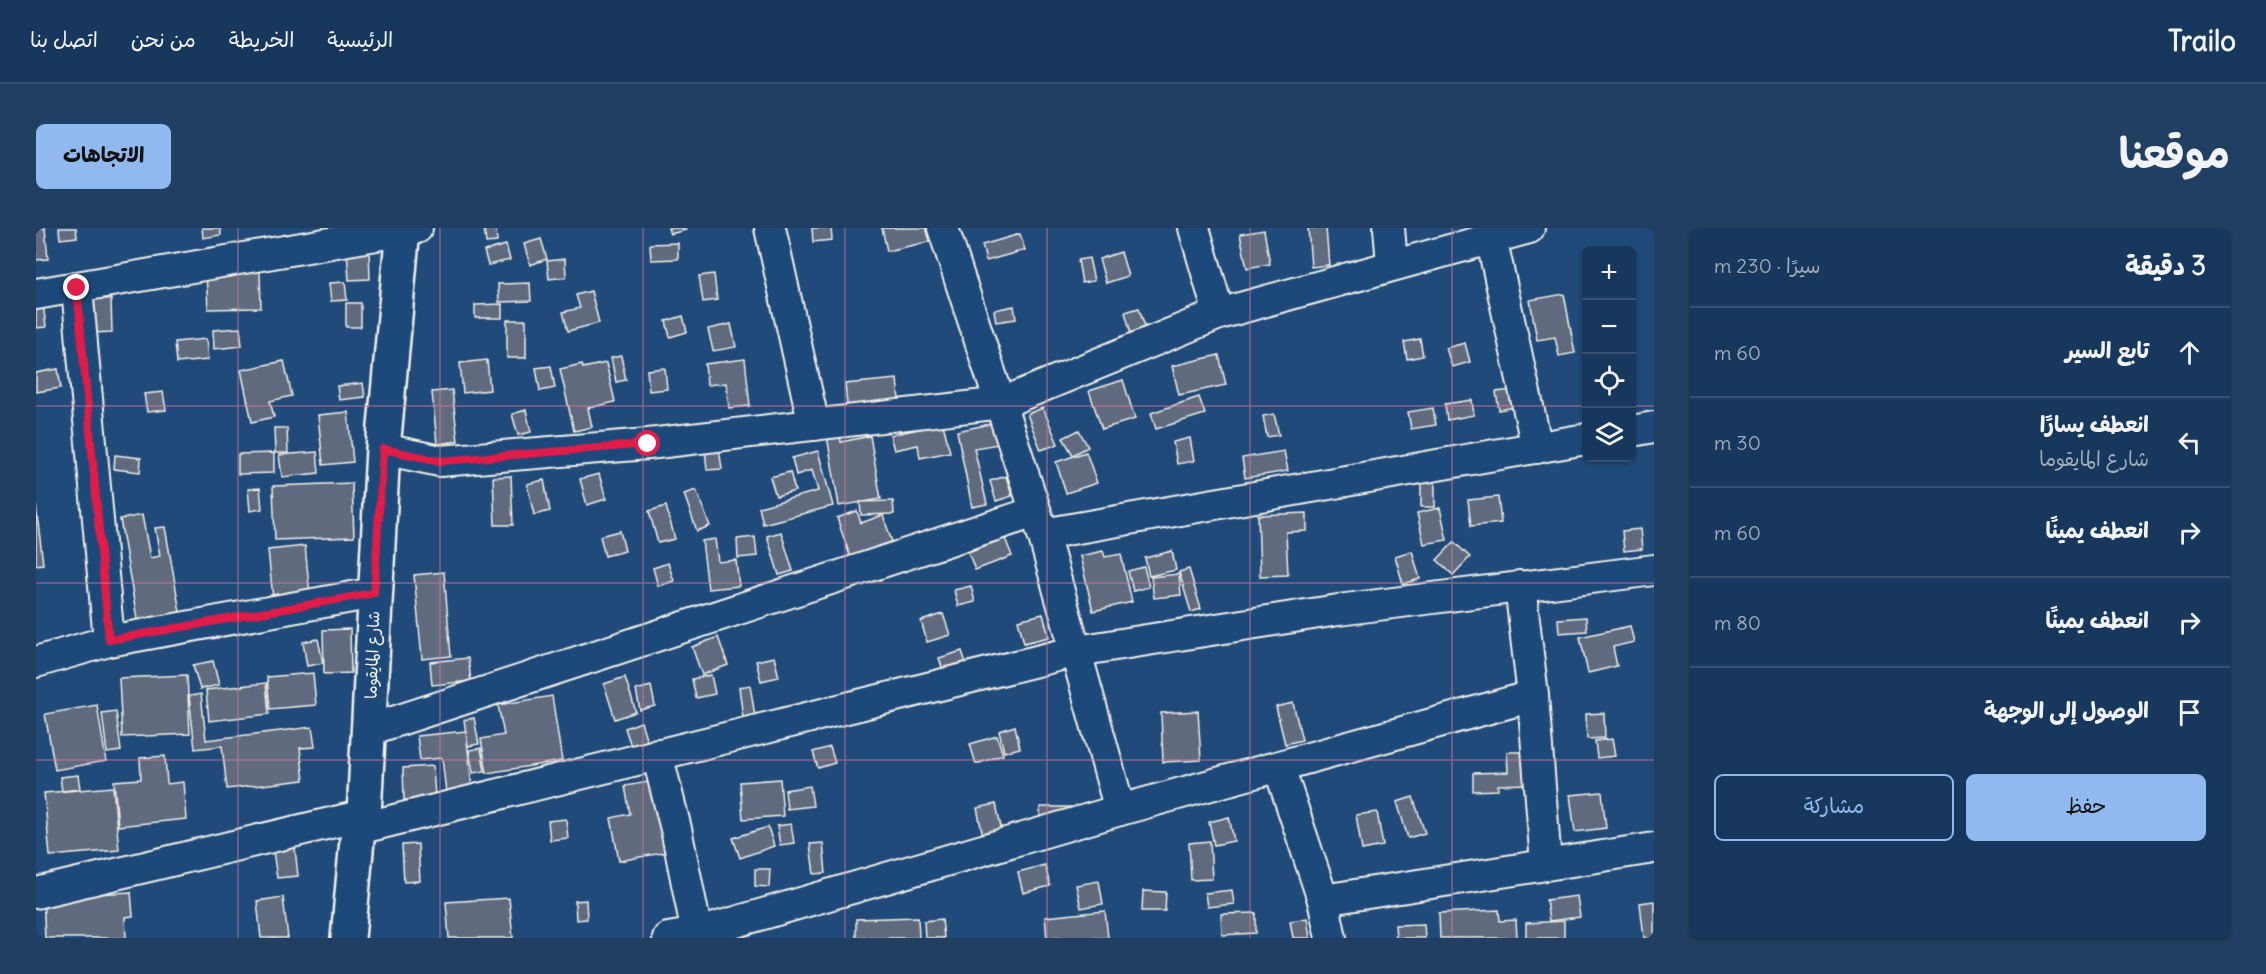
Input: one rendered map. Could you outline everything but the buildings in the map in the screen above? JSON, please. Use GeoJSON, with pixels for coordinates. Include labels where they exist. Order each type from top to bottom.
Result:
{"type":"FeatureCollection","features":[{"type":"Feature","properties":{"kind":"street"},"geometry":{"type":"LineString","coordinates":[[770,228],[814,425]]}},
{"type":"Feature","properties":{"kind":"street"},"geometry":{"type":"LineString","coordinates":[[943,228],[1002,403],[1039,523],[1077,651],[1120,810]]}},
{"type":"Feature","properties":{"kind":"street"},"geometry":{"type":"LineString","coordinates":[[1194,228],[1219,314]]}},
{"type":"Feature","properties":{"kind":"street"},"geometry":{"type":"LineString","coordinates":[[1389,228],[1392,264]]}},
{"type":"Feature","properties":{"kind":"street"},"geometry":{"type":"LineString","coordinates":[[383,449],[440,461],[648,444],[1002,403],[1219,314],[1528,228]]}},
{"type":"Feature","properties":{"kind":"street"},"geometry":{"type":"LineString","coordinates":[[36,294],[408,229]]}},
{"type":"Feature","properties":{"kind":"street","name":"شارع المايقوما"},"geometry":{"type":"LineString","coordinates":[[348,938],[369,730],[374,593],[383,449],[408,229]]}},
{"type":"Feature","properties":{"kind":"street"},"geometry":{"type":"LineString","coordinates":[[1491,237],[1537,448]]}},
{"type":"Feature","properties":{"kind":"street"},"geometry":{"type":"LineString","coordinates":[[77,288],[109,640]]}},
{"type":"Feature","properties":{"kind":"street"},"geometry":{"type":"LineString","coordinates":[[1636,430],[1654,427]]}},
{"type":"Feature","properties":{"kind":"street"},"geometry":{"type":"LineString","coordinates":[[369,730],[1039,523],[1582,440]]}},
{"type":"Feature","properties":{"kind":"street"},"geometry":{"type":"LineString","coordinates":[[36,892],[361,822],[657,754],[1077,651],[1338,610],[1654,570]]}},
{"type":"Feature","properties":{"kind":"street"},"geometry":{"type":"LineString","coordinates":[[1520,586],[1533,696],[1546,864]]}},
{"type":"Feature","properties":{"kind":"street"},"geometry":{"type":"LineString","coordinates":[[36,662],[109,640],[374,593]]}},
{"type":"Feature","properties":{"kind":"street"},"geometry":{"type":"LineString","coordinates":[[668,938],[698,935],[1120,810],[1533,696]]}},
{"type":"Feature","properties":{"kind":"street"},"geometry":{"type":"LineString","coordinates":[[657,754],[676,829],[698,935]]}},
{"type":"Feature","properties":{"kind":"street"},"geometry":{"type":"LineString","coordinates":[[1279,767],[1323,900],[1331,938]]}},
{"type":"Feature","properties":{"kind":"street"},"geometry":{"type":"LineString","coordinates":[[1323,900],[1654,848]]}},
{"type":"Feature","properties":{"kind":"route"},"geometry":{"type":"LineString","coordinates":[[77,288],[109,640],[374,593],[383,449],[440,461],[648,444]]}}]}
